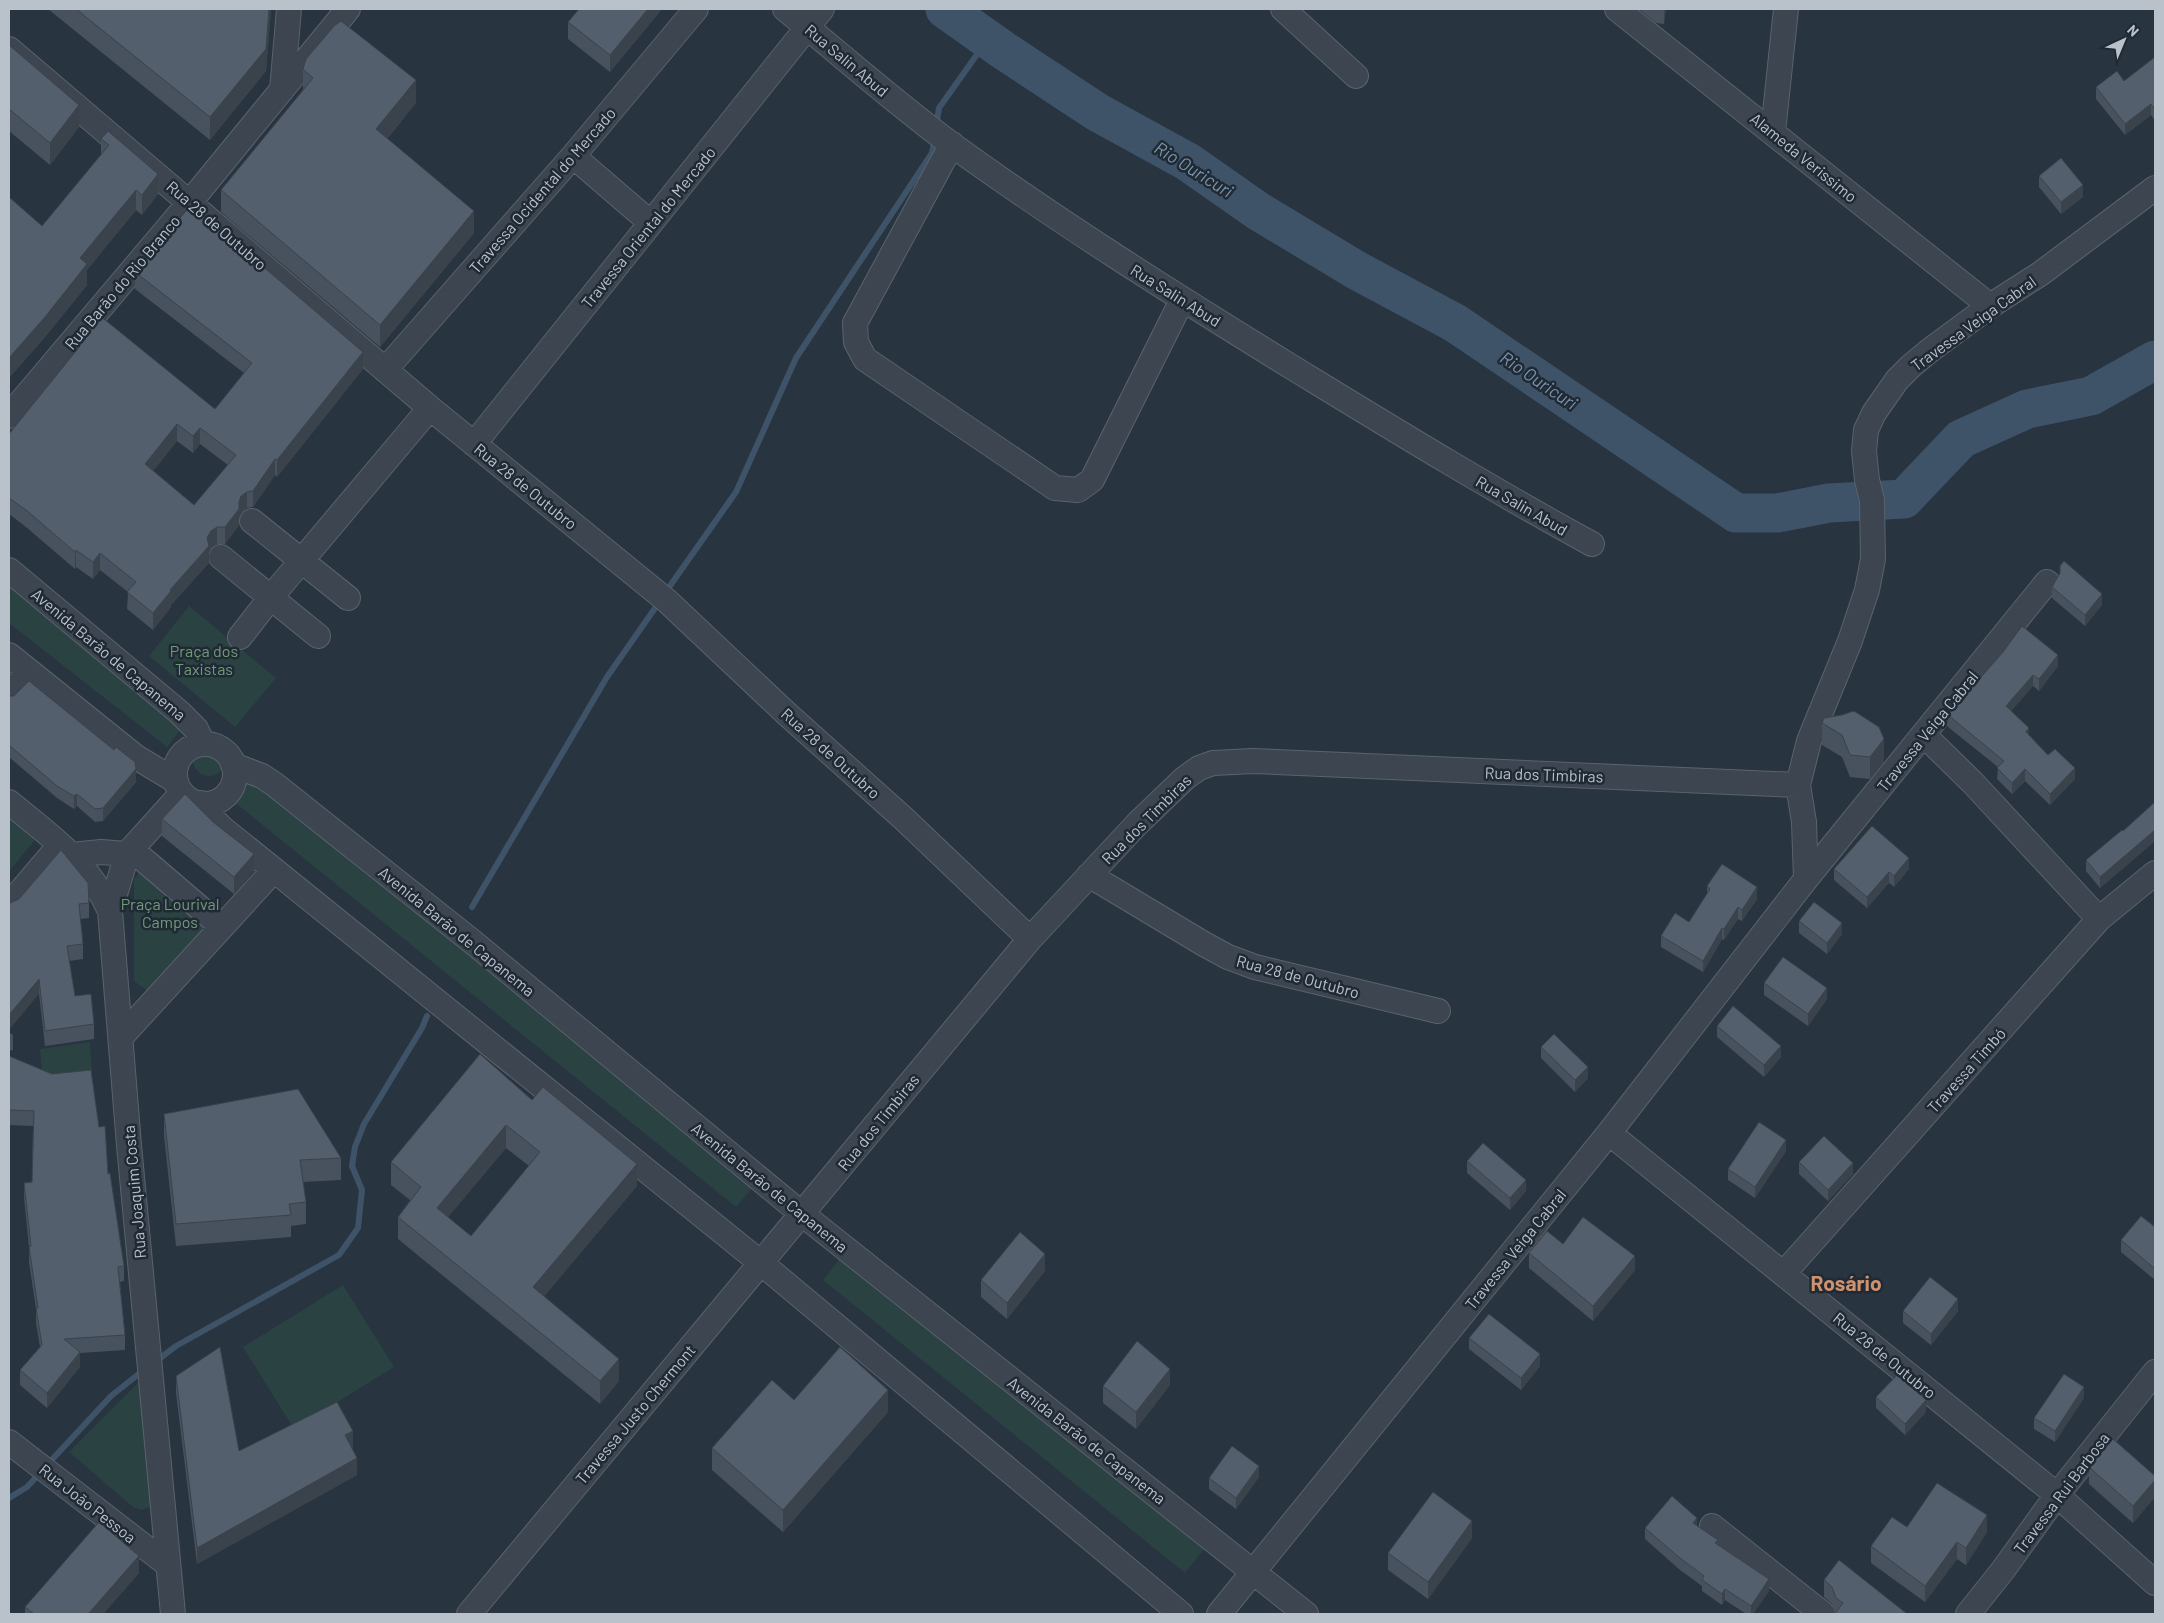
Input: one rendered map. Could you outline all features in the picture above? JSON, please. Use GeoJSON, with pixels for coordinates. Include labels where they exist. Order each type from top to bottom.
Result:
{"type":"FeatureCollection","features":[{"type":"Feature","properties":{"kind":"street"},"geometry":{"type":"LineString","coordinates":[[282,90],[289,9]]}},
{"type":"Feature","properties":{"kind":"street","name":"Rua Barão do Rio Branco"},"geometry":{"type":"LineString","coordinates":[[9,416],[190,202],[348,9]]}},
{"type":"Feature","properties":{"kind":"street","name":"Travessa Ocidental do Mercado"},"geometry":{"type":"LineString","coordinates":[[385,370],[573,156],[696,9]]}},
{"type":"Feature","properties":{"kind":"street","name":"Rua Salin Abud"},"geometry":{"type":"LineString","coordinates":[[785,9],[902,106],[952,144],[1182,300],[1513,501],[1592,544]]}},
{"type":"Feature","properties":{"kind":"street","name":"Travessa Oriental do Mercado"},"geometry":{"type":"LineString","coordinates":[[474,444],[822,9]]}},
{"type":"Feature","properties":{"kind":"street"},"geometry":{"type":"LineString","coordinates":[[1284,9],[1356,76]]}},
{"type":"Feature","properties":{"kind":"street","name":"Alameda Verissimo"},"geometry":{"type":"LineString","coordinates":[[1617,9],[1990,306]]}},
{"type":"Feature","properties":{"kind":"street"},"geometry":{"type":"LineString","coordinates":[[1773,132],[1786,9]]}},
{"type":"Feature","properties":{"kind":"street","name":"Rua 28 de Outubro"},"geometry":{"type":"LineString","coordinates":[[9,49],[430,408],[666,600],[787,714],[903,818],[1030,939]]}},
{"type":"Feature","properties":{"kind":"street"},"geometry":{"type":"LineString","coordinates":[[952,144],[855,323],[856,342],[865,359],[1055,488],[1078,490],[1092,480],[1182,300]]}},
{"type":"Feature","properties":{"kind":"street"},"geometry":{"type":"LineString","coordinates":[[573,156],[651,223]]}},
{"type":"Feature","properties":{"kind":"street","name":"Travessa Veiga Cabral"},"geometry":{"type":"LineString","coordinates":[[1806,879],[1804,822],[1798,785],[1809,741],[1850,641],[1867,590],[1873,559],[1873,524],[1872,500],[1867,480],[1864,452],[1866,430],[1874,413],[1886,394],[1911,366],[1990,306],[2040,274],[2155,188]]}},
{"type":"Feature","properties":{"kind":"street"},"geometry":{"type":"LineString","coordinates":[[240,637],[271,597],[430,408]]}},
{"type":"Feature","properties":{"kind":"street"},"geometry":{"type":"LineString","coordinates":[[252,520],[348,598]]}},
{"type":"Feature","properties":{"kind":"street"},"geometry":{"type":"LineString","coordinates":[[221,556],[318,636]]}},
{"type":"Feature","properties":{"kind":"street","name":"Avenida Barão de Capanema"},"geometry":{"type":"LineString","coordinates":[[9,570],[179,712],[196,730],[203,743]]}},
{"type":"Feature","properties":{"kind":"street","name":"Travessa Veiga Cabral"},"geometry":{"type":"LineString","coordinates":[[1219,1614],[1610,1133],[1806,879],[2047,582]]}},
{"type":"Feature","properties":{"kind":"street"},"geometry":{"type":"LineString","coordinates":[[9,655],[136,757],[186,792],[222,828],[761,1263],[1181,1614]]}},
{"type":"Feature","properties":{"kind":"street"},"geometry":{"type":"LineString","coordinates":[[9,695],[29,672]]}},
{"type":"Feature","properties":{"kind":"street"},"geometry":{"type":"LineString","coordinates":[[1924,735],[1973,783],[2099,919]]}},
{"type":"Feature","properties":{"kind":"street"},"geometry":{"type":"LineString","coordinates":[[203,743],[223,750],[233,765],[235,775],[233,784],[220,800],[211,803],[186,792],[175,770],[181,756],[192,746],[203,743]]}},
{"type":"Feature","properties":{"kind":"street","name":"Rua dos Timbiras"},"geometry":{"type":"LineString","coordinates":[[802,1214],[1030,939],[1173,788],[1199,768],[1214,763],[1262,762],[1798,785]]}},
{"type":"Feature","properties":{"kind":"street","name":"Avenida Barão de Capanema"},"geometry":{"type":"LineString","coordinates":[[233,765],[262,776],[282,790],[474,943],[802,1214],[1306,1614]]}},
{"type":"Feature","properties":{"kind":"street","name":"Rua Joaquim Costa"},"geometry":{"type":"LineString","coordinates":[[173,1614],[167,1564],[110,910],[129,851],[186,792]]}},
{"type":"Feature","properties":{"kind":"street"},"geometry":{"type":"LineString","coordinates":[[9,802],[66,850],[92,878],[110,910]]}},
{"type":"Feature","properties":{"kind":"street"},"geometry":{"type":"LineString","coordinates":[[9,905],[66,850],[129,851],[221,926]]}},
{"type":"Feature","properties":{"kind":"street"},"geometry":{"type":"LineString","coordinates":[[121,1036],[274,870]]}},
{"type":"Feature","properties":{"kind":"street","name":"Travessa Timbó"},"geometry":{"type":"LineString","coordinates":[[1784,1273],[2099,919],[2155,873]]}},
{"type":"Feature","properties":{"kind":"street","name":"Rua 28 de Outubro"},"geometry":{"type":"LineString","coordinates":[[1089,876],[1228,957],[1255,967],[1438,1010]]}},
{"type":"Feature","properties":{"kind":"street","name":"Rua 28 de Outubro"},"geometry":{"type":"LineString","coordinates":[[1610,1133],[2057,1495],[2155,1583]]}},
{"type":"Feature","properties":{"kind":"street","name":"Travessa Justo Chermont"},"geometry":{"type":"LineString","coordinates":[[469,1614],[802,1214]]}},
{"type":"Feature","properties":{"kind":"street","name":"Travessa Rui Barbosa"},"geometry":{"type":"LineString","coordinates":[[1968,1614],[2003,1570],[2057,1495],[2155,1372]]}},
{"type":"Feature","properties":{"kind":"street","name":"Rua João Pessoa"},"geometry":{"type":"LineString","coordinates":[[9,1442],[167,1564]]}},
{"type":"Feature","properties":{"kind":"street"},"geometry":{"type":"LineString","coordinates":[[1712,1526],[1823,1614]]}},
{"type":"Feature","properties":{"kind":"green space"},"geometry":{"type":"Polygon","coordinates":[[[9,579],[186,722],[167,747],[9,623],[9,579]]]}},
{"type":"Feature","properties":{"kind":"green space","name":"Praça dos Taxistas"},"geometry":{"type":"Polygon","coordinates":[[[189,606],[276,678],[235,727],[149,656],[189,606]]]}},
{"type":"Feature","properties":{"kind":"green space"},"geometry":{"type":"Polygon","coordinates":[[[209,744],[215,745],[220,749],[224,754],[224,766],[220,771],[215,775],[209,776],[203,775],[198,771],[194,766],[193,760],[194,754],[198,749],[203,745],[209,744]]]}},
{"type":"Feature","properties":{"kind":"green space"},"geometry":{"type":"Polygon","coordinates":[[[253,776],[759,1180],[736,1207],[233,801],[253,776]]]}},
{"type":"Feature","properties":{"kind":"green space"},"geometry":{"type":"Polygon","coordinates":[[[9,809],[40,834],[9,871],[9,809]]]}},
{"type":"Feature","properties":{"kind":"green space","name":"Praça Lourival Campos"},"geometry":{"type":"Polygon","coordinates":[[[156,852],[221,909],[148,991],[134,981],[134,879],[156,852]]]}},
{"type":"Feature","properties":{"kind":"green space"},"geometry":{"type":"Polygon","coordinates":[[[90,1042],[92,1073],[55,1078],[42,1071],[40,1049],[90,1042]]]}},
{"type":"Feature","properties":{"kind":"green space"},"geometry":{"type":"Polygon","coordinates":[[[845,1252],[1207,1545],[1185,1573],[823,1280],[845,1252]]]}},
{"type":"Feature","properties":{"kind":"green space"},"geometry":{"type":"Polygon","coordinates":[[[343,1285],[394,1367],[294,1429],[243,1347],[343,1285]]]}},
{"type":"Feature","properties":{"kind":"green space"},"geometry":{"type":"Polygon","coordinates":[[[139,1382],[153,1500],[150,1507],[141,1510],[133,1507],[69,1452],[139,1382]]]}},
{"type":"Feature","properties":{"kind":"building"},"geometry":{"type":"Polygon","coordinates":[[[76,9],[269,9],[266,49],[210,117],[76,9]]]}},
{"type":"Feature","properties":{"kind":"building"},"geometry":{"type":"Polygon","coordinates":[[[579,9],[648,9],[610,55],[568,22],[579,9]]]}},
{"type":"Feature","properties":{"kind":"building"},"geometry":{"type":"Polygon","coordinates":[[[341,21],[416,80],[376,129],[474,211],[380,325],[221,190],[313,78],[303,69],[306,59],[334,26],[341,21]]]}},
{"type":"Feature","properties":{"kind":"building"},"geometry":{"type":"Polygon","coordinates":[[[9,45],[79,105],[50,143],[9,109],[9,45]]]}},
{"type":"Feature","properties":{"kind":"building"},"geometry":{"type":"Polygon","coordinates":[[[2155,57],[2155,110],[2151,104],[2125,124],[2096,87],[2117,71],[2124,81],[2155,57]]]}},
{"type":"Feature","properties":{"kind":"building"},"geometry":{"type":"Polygon","coordinates":[[[108,131],[158,174],[142,195],[136,190],[80,258],[87,264],[45,317],[9,358],[9,197],[42,226],[109,145],[101,139],[108,131]]]}},
{"type":"Feature","properties":{"kind":"building"},"geometry":{"type":"Polygon","coordinates":[[[2061,158],[2083,185],[2061,202],[2039,176],[2061,158]]]}},
{"type":"Feature","properties":{"kind":"building"},"geometry":{"type":"Polygon","coordinates":[[[191,205],[363,352],[277,460],[275,459],[253,491],[241,496],[239,509],[225,527],[217,527],[211,531],[207,538],[209,546],[170,590],[153,613],[127,592],[136,582],[100,553],[93,562],[76,550],[75,552],[9,498],[9,434],[80,346],[76,343],[99,315],[215,409],[252,363],[135,272],[191,205]],[[177,424],[145,464],[194,505],[236,455],[200,428],[193,436],[177,424]]]}},
{"type":"Feature","properties":{"kind":"building"},"geometry":{"type":"Polygon","coordinates":[[[2064,561],[2102,594],[2085,615],[2052,587],[2060,573],[2060,566],[2064,561]]]}},
{"type":"Feature","properties":{"kind":"building"},"geometry":{"type":"Polygon","coordinates":[[[2022,626],[2058,655],[2039,679],[2033,675],[2006,706],[2029,728],[2026,732],[2048,755],[2055,749],[2075,768],[2050,794],[2025,769],[2012,783],[1997,768],[2004,761],[1948,715],[2003,652],[2022,626]]]}},
{"type":"Feature","properties":{"kind":"building"},"geometry":{"type":"Polygon","coordinates":[[[29,681],[114,750],[116,747],[135,762],[136,769],[103,808],[95,809],[77,794],[74,796],[57,786],[9,745],[9,696],[14,696],[29,681]]]}},
{"type":"Feature","properties":{"kind":"building"},"geometry":{"type":"Polygon","coordinates":[[[1854,711],[1879,727],[1884,739],[1870,757],[1850,755],[1842,735],[1822,723],[1824,718],[1854,711]]]}},
{"type":"Feature","properties":{"kind":"building"},"geometry":{"type":"Polygon","coordinates":[[[185,794],[213,822],[254,854],[234,877],[162,819],[185,794]]]}},
{"type":"Feature","properties":{"kind":"building"},"geometry":{"type":"Polygon","coordinates":[[[2155,802],[2155,830],[2100,877],[2086,860],[2123,831],[2155,802]]]}},
{"type":"Feature","properties":{"kind":"building"},"geometry":{"type":"Polygon","coordinates":[[[1872,826],[1909,858],[1894,876],[1889,872],[1867,897],[1834,869],[1872,826]]]}},
{"type":"Feature","properties":{"kind":"building"},"geometry":{"type":"Polygon","coordinates":[[[61,850],[88,883],[89,903],[79,904],[83,944],[67,946],[75,996],[91,994],[94,1024],[45,1031],[39,979],[9,1015],[9,905],[19,899],[61,850]]]}},
{"type":"Feature","properties":{"kind":"building"},"geometry":{"type":"Polygon","coordinates":[[[1722,864],[1757,887],[1742,910],[1738,907],[1724,929],[1722,928],[1703,961],[1661,936],[1675,913],[1689,922],[1710,889],[1707,886],[1722,864]]]}},
{"type":"Feature","properties":{"kind":"building"},"geometry":{"type":"Polygon","coordinates":[[[1814,902],[1842,923],[1827,943],[1799,921],[1814,902]]]}},
{"type":"Feature","properties":{"kind":"building"},"geometry":{"type":"Polygon","coordinates":[[[1783,957],[1827,988],[1808,1014],[1764,983],[1783,957]]]}},
{"type":"Feature","properties":{"kind":"building"},"geometry":{"type":"Polygon","coordinates":[[[1733,1006],[1781,1046],[1764,1065],[1717,1026],[1733,1006]]]}},
{"type":"Feature","properties":{"kind":"building"},"geometry":{"type":"Polygon","coordinates":[[[1554,1034],[1588,1067],[1575,1080],[1541,1047],[1554,1034]]]}},
{"type":"Feature","properties":{"kind":"building"},"geometry":{"type":"Polygon","coordinates":[[[480,1054],[532,1100],[543,1087],[637,1164],[533,1287],[619,1359],[600,1381],[398,1217],[421,1187],[391,1162],[480,1054]],[[506,1125],[437,1208],[471,1236],[540,1152],[506,1125]]]}},
{"type":"Feature","properties":{"kind":"building"},"geometry":{"type":"Polygon","coordinates":[[[9,1056],[52,1074],[91,1070],[99,1127],[105,1126],[108,1174],[110,1173],[124,1266],[118,1267],[125,1335],[64,1339],[80,1352],[47,1393],[20,1370],[42,1345],[29,1247],[31,1246],[24,1183],[32,1182],[34,1111],[9,1110],[9,1056]]]}},
{"type":"Feature","properties":{"kind":"building"},"geometry":{"type":"Polygon","coordinates":[[[298,1089],[341,1158],[300,1160],[306,1202],[289,1204],[291,1215],[176,1224],[164,1114],[298,1089]]]}},
{"type":"Feature","properties":{"kind":"building"},"geometry":{"type":"Polygon","coordinates":[[[1759,1122],[1786,1140],[1755,1187],[1728,1169],[1759,1122]]]}},
{"type":"Feature","properties":{"kind":"building"},"geometry":{"type":"Polygon","coordinates":[[[1824,1136],[1853,1163],[1828,1190],[1799,1162],[1824,1136]]]}},
{"type":"Feature","properties":{"kind":"building"},"geometry":{"type":"Polygon","coordinates":[[[1483,1143],[1526,1180],[1510,1198],[1467,1161],[1483,1143]]]}},
{"type":"Feature","properties":{"kind":"building"},"geometry":{"type":"Polygon","coordinates":[[[2141,1216],[2155,1227],[2155,1269],[2121,1240],[2141,1216]]]}},
{"type":"Feature","properties":{"kind":"building"},"geometry":{"type":"Polygon","coordinates":[[[1583,1217],[1635,1256],[1593,1306],[1529,1253],[1547,1231],[1563,1244],[1583,1217]]]}},
{"type":"Feature","properties":{"kind":"building"},"geometry":{"type":"Polygon","coordinates":[[[1020,1232],[1045,1254],[1007,1303],[981,1280],[1020,1232]]]}},
{"type":"Feature","properties":{"kind":"building"},"geometry":{"type":"Polygon","coordinates":[[[1930,1277],[1958,1299],[1931,1334],[1903,1311],[1930,1277]]]}},
{"type":"Feature","properties":{"kind":"building"},"geometry":{"type":"Polygon","coordinates":[[[1489,1314],[1540,1354],[1521,1378],[1469,1338],[1489,1314]]]}},
{"type":"Feature","properties":{"kind":"building"},"geometry":{"type":"Polygon","coordinates":[[[1137,1341],[1170,1369],[1136,1412],[1103,1386],[1137,1341]]]}},
{"type":"Feature","properties":{"kind":"building"},"geometry":{"type":"Polygon","coordinates":[[[220,1347],[239,1451],[337,1402],[353,1431],[345,1435],[357,1458],[197,1548],[176,1376],[220,1347]]]}},
{"type":"Feature","properties":{"kind":"building"},"geometry":{"type":"Polygon","coordinates":[[[840,1347],[888,1390],[783,1510],[712,1448],[772,1380],[794,1400],[840,1347]]]}},
{"type":"Feature","properties":{"kind":"building"},"geometry":{"type":"Polygon","coordinates":[[[1898,1374],[1926,1400],[1905,1424],[1876,1397],[1898,1374]]]}},
{"type":"Feature","properties":{"kind":"building"},"geometry":{"type":"Polygon","coordinates":[[[2064,1374],[2084,1387],[2055,1431],[2034,1418],[2064,1374]]]}},
{"type":"Feature","properties":{"kind":"building"},"geometry":{"type":"Polygon","coordinates":[[[2113,1439],[2155,1476],[2155,1480],[2133,1506],[2089,1467],[2113,1439]]]}},
{"type":"Feature","properties":{"kind":"building"},"geometry":{"type":"Polygon","coordinates":[[[1232,1446],[1259,1466],[1236,1498],[1209,1478],[1232,1446]]]}},
{"type":"Feature","properties":{"kind":"building"},"geometry":{"type":"Polygon","coordinates":[[[1937,1483],[1987,1515],[1966,1548],[1957,1542],[1925,1586],[1871,1546],[1892,1517],[1907,1527],[1937,1483]]]}},
{"type":"Feature","properties":{"kind":"building"},"geometry":{"type":"Polygon","coordinates":[[[1433,1492],[1472,1521],[1428,1582],[1388,1553],[1433,1492]]]}},
{"type":"Feature","properties":{"kind":"building"},"geometry":{"type":"Polygon","coordinates":[[[1672,1496],[1697,1518],[1693,1523],[1718,1540],[1715,1543],[1769,1579],[1751,1606],[1725,1589],[1722,1594],[1702,1580],[1704,1576],[1645,1528],[1672,1496]]]}},
{"type":"Feature","properties":{"kind":"building"},"geometry":{"type":"Polygon","coordinates":[[[99,1522],[139,1556],[88,1614],[34,1614],[25,1607],[99,1522]]]}},
{"type":"Feature","properties":{"kind":"building"},"geometry":{"type":"Polygon","coordinates":[[[1839,1560],[1906,1613],[1835,1614],[1843,1603],[1836,1598],[1832,1587],[1824,1580],[1839,1560]]]}},
{"type":"Feature","properties":{"kind":"waterway","name":"Rio Ouricuri"},"geometry":{"type":"LineString","coordinates":[[945,9],[1097,112],[1188,162],[1258,211],[1356,270],[1455,323],[1736,513],[1777,513],[1829,503],[1904,499],[1961,439],[2027,409],[2091,396],[2155,360]]}},
{"type":"Feature","properties":{"kind":"waterway"},"geometry":{"type":"LineString","coordinates":[[936,127],[939,108],[988,39]]}},
{"type":"Feature","properties":{"kind":"waterway"},"geometry":{"type":"LineString","coordinates":[[665,593],[736,492],[796,358],[932,153],[935,137]]}},
{"type":"Feature","properties":{"kind":"waterway"},"geometry":{"type":"LineString","coordinates":[[472,907],[607,677],[660,601]]}},
{"type":"Feature","properties":{"kind":"waterway"},"geometry":{"type":"LineString","coordinates":[[155,1362],[176,1346],[339,1255],[358,1228],[362,1190],[352,1166],[355,1147],[364,1124],[422,1028],[427,1016]]}},
{"type":"Feature","properties":{"kind":"waterway"},"geometry":{"type":"LineString","coordinates":[[47,1465],[111,1396],[145,1369]]}},
{"type":"Feature","properties":{"kind":"waterway"},"geometry":{"type":"LineString","coordinates":[[9,1498],[27,1487],[41,1472]]}},
{"type":"Feature","properties":{"kind":"district","name":"Rosário"},"geometry":{"type":"Point","coordinates":[1846,1282]}}]}
